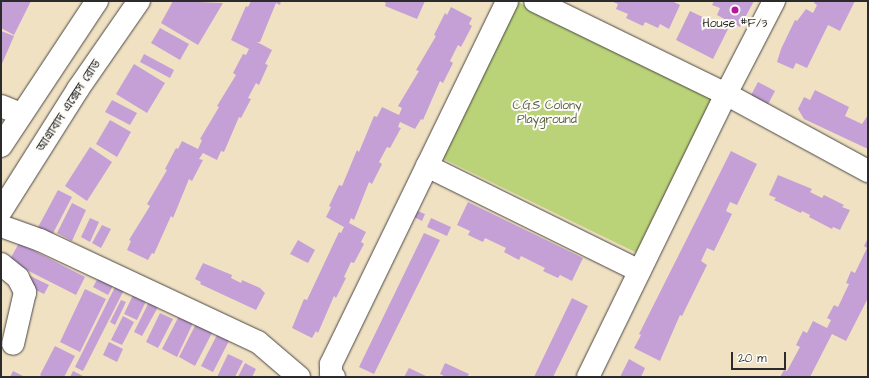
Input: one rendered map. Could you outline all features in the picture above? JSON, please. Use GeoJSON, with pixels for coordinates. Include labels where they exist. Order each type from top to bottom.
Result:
{"type":"FeatureCollection","features":[{"type":"Feature","properties":{"kind":"street"},"geometry":{"type":"LineString","coordinates":[[1,146],[97,1]]}},
{"type":"Feature","properties":{"kind":"street","name":"আগ্রাবাদ এক্সেস রোড"},"geometry":{"type":"LineString","coordinates":[[1,211],[78,89],[139,1]]}},
{"type":"Feature","properties":{"kind":"street"},"geometry":{"type":"LineString","coordinates":[[334,377],[331,373],[331,364],[507,1]]}},
{"type":"Feature","properties":{"kind":"street"},"geometry":{"type":"LineString","coordinates":[[535,1],[726,94],[868,171]]}},
{"type":"Feature","properties":{"kind":"street"},"geometry":{"type":"LineString","coordinates":[[588,377],[726,94],[774,1]]}},
{"type":"Feature","properties":{"kind":"street"},"geometry":{"type":"LineString","coordinates":[[1,106],[21,114]]}},
{"type":"Feature","properties":{"kind":"street"},"geometry":{"type":"LineString","coordinates":[[427,166],[639,271]]}},
{"type":"Feature","properties":{"kind":"street"},"geometry":{"type":"LineString","coordinates":[[1,226],[40,240],[258,342],[299,377]]}},
{"type":"Feature","properties":{"kind":"street"},"geometry":{"type":"LineString","coordinates":[[1,264],[18,278],[25,292],[13,344]]}},
{"type":"Feature","properties":{"kind":"green space","name":"C.G.S Colony Playground"},"geometry":{"type":"Polygon","coordinates":[[[516,1],[713,97],[637,253],[427,151],[516,1]]]}},
{"type":"Feature","properties":{"kind":"building"},"geometry":{"type":"Polygon","coordinates":[[[1,1],[31,1],[14,35],[1,28],[1,1]]]}},
{"type":"Feature","properties":{"kind":"building"},"geometry":{"type":"Polygon","coordinates":[[[173,1],[223,3],[198,45],[161,23],[173,1]]]}},
{"type":"Feature","properties":{"kind":"building"},"geometry":{"type":"Polygon","coordinates":[[[251,1],[281,1],[280,5],[276,3],[260,42],[257,42],[272,50],[265,64],[268,65],[259,85],[256,83],[248,98],[251,99],[241,118],[239,117],[224,152],[221,151],[217,160],[203,153],[199,159],[203,160],[192,181],[189,179],[173,218],[171,216],[154,254],[152,253],[148,260],[127,250],[131,241],[129,240],[150,206],[147,204],[167,170],[165,169],[176,148],[178,149],[182,141],[198,149],[202,140],[200,139],[219,107],[217,106],[236,75],[233,73],[243,54],[246,55],[249,49],[231,40],[246,6],[248,7],[251,1]]]}},
{"type":"Feature","properties":{"kind":"building"},"geometry":{"type":"Polygon","coordinates":[[[382,1],[425,1],[417,19],[385,6],[386,3],[382,1]]]}},
{"type":"Feature","properties":{"kind":"building"},"geometry":{"type":"Polygon","coordinates":[[[611,1],[672,1],[680,5],[669,29],[660,24],[658,28],[645,22],[643,26],[626,18],[628,14],[616,9],[618,4],[611,1]]]}},
{"type":"Feature","properties":{"kind":"building"},"geometry":{"type":"Polygon","coordinates":[[[714,1],[754,1],[740,27],[717,15],[720,8],[712,5],[714,1]]]}},
{"type":"Feature","properties":{"kind":"building"},"geometry":{"type":"Polygon","coordinates":[[[815,1],[855,1],[840,31],[828,25],[807,68],[796,63],[793,69],[777,62],[781,49],[795,20],[797,21],[806,9],[813,13],[817,5],[814,3],[815,1]]]}},
{"type":"Feature","properties":{"kind":"building"},"geometry":{"type":"Polygon","coordinates":[[[451,7],[472,18],[469,24],[472,26],[461,47],[458,45],[450,61],[453,63],[443,83],[440,81],[423,120],[421,119],[415,129],[400,122],[398,127],[401,128],[390,148],[387,147],[379,162],[382,164],[372,184],[369,182],[354,220],[351,218],[349,223],[366,232],[361,242],[364,244],[354,263],[351,262],[344,277],[346,278],[336,298],[334,296],[318,333],[316,331],[312,338],[292,328],[304,299],[307,300],[339,232],[341,233],[344,227],[326,217],[331,207],[329,206],[339,185],[342,186],[357,150],[359,152],[374,116],[377,117],[382,107],[399,115],[402,108],[398,106],[419,71],[416,70],[436,36],[434,35],[445,13],[447,15],[451,7]]]}},
{"type":"Feature","properties":{"kind":"building"},"geometry":{"type":"Polygon","coordinates":[[[690,11],[728,29],[713,59],[676,40],[690,11]]]}},
{"type":"Feature","properties":{"kind":"building"},"geometry":{"type":"Polygon","coordinates":[[[160,28],[189,44],[180,60],[151,43],[160,28]]]}},
{"type":"Feature","properties":{"kind":"building"},"geometry":{"type":"Polygon","coordinates":[[[1,31],[14,36],[1,66],[1,31]]]}},
{"type":"Feature","properties":{"kind":"building"},"geometry":{"type":"Polygon","coordinates":[[[144,54],[174,70],[170,78],[140,62],[144,54]]]}},
{"type":"Feature","properties":{"kind":"building"},"geometry":{"type":"Polygon","coordinates":[[[134,64],[165,83],[147,113],[116,94],[134,64]]]}},
{"type":"Feature","properties":{"kind":"building"},"geometry":{"type":"Polygon","coordinates":[[[758,82],[775,91],[766,108],[749,99],[758,82]]]}},
{"type":"Feature","properties":{"kind":"building"},"geometry":{"type":"Polygon","coordinates":[[[815,90],[849,107],[845,116],[862,124],[868,115],[868,149],[804,119],[798,109],[804,97],[810,100],[815,90]]]}},
{"type":"Feature","properties":{"kind":"building"},"geometry":{"type":"Polygon","coordinates":[[[112,100],[137,113],[130,125],[105,112],[112,100]]]}},
{"type":"Feature","properties":{"kind":"building"},"geometry":{"type":"Polygon","coordinates":[[[110,120],[131,132],[117,157],[96,144],[110,120]]]}},
{"type":"Feature","properties":{"kind":"building"},"geometry":{"type":"Polygon","coordinates":[[[90,147],[112,162],[87,201],[65,186],[90,147]]]}},
{"type":"Feature","properties":{"kind":"building"},"geometry":{"type":"Polygon","coordinates":[[[731,151],[757,164],[737,205],[730,202],[726,211],[732,214],[714,251],[707,248],[701,261],[707,265],[682,316],[680,315],[660,361],[634,348],[641,335],[639,334],[731,151]]]}},
{"type":"Feature","properties":{"kind":"building"},"geometry":{"type":"Polygon","coordinates":[[[778,175],[812,189],[810,192],[822,198],[824,195],[844,205],[842,207],[850,210],[840,230],[833,227],[832,229],[809,217],[810,215],[802,211],[801,213],[774,200],[776,198],[769,195],[778,175]]]}},
{"type":"Feature","properties":{"kind":"building"},"geometry":{"type":"Polygon","coordinates":[[[58,190],[72,197],[50,239],[36,231],[58,190]]]}},
{"type":"Feature","properties":{"kind":"building"},"geometry":{"type":"Polygon","coordinates":[[[468,202],[583,258],[572,281],[560,275],[558,278],[543,271],[545,268],[521,256],[519,260],[504,252],[506,248],[485,238],[483,242],[468,235],[470,231],[457,225],[468,202]]]}},
{"type":"Feature","properties":{"kind":"building"},"geometry":{"type":"Polygon","coordinates":[[[72,203],[86,210],[72,241],[57,233],[72,203]]]}},
{"type":"Feature","properties":{"kind":"building"},"geometry":{"type":"Polygon","coordinates":[[[415,210],[425,214],[422,221],[412,216],[415,210]]]}},
{"type":"Feature","properties":{"kind":"building"},"geometry":{"type":"Polygon","coordinates":[[[90,218],[99,222],[90,242],[81,237],[90,218]]]}},
{"type":"Feature","properties":{"kind":"building"},"geometry":{"type":"Polygon","coordinates":[[[431,218],[451,227],[447,236],[427,227],[431,218]]]}},
{"type":"Feature","properties":{"kind":"building"},"geometry":{"type":"Polygon","coordinates":[[[102,225],[111,229],[101,248],[92,243],[102,225]]]}},
{"type":"Feature","properties":{"kind":"building"},"geometry":{"type":"Polygon","coordinates":[[[424,233],[440,240],[374,374],[359,367],[424,233]]]}},
{"type":"Feature","properties":{"kind":"building"},"geometry":{"type":"Polygon","coordinates":[[[868,238],[868,298],[846,341],[832,334],[810,377],[780,377],[784,370],[787,371],[800,347],[796,345],[803,331],[807,333],[813,321],[827,328],[831,320],[827,318],[834,305],[838,307],[849,284],[846,283],[851,271],[855,273],[867,248],[864,246],[868,238]]]}},
{"type":"Feature","properties":{"kind":"building"},"geometry":{"type":"Polygon","coordinates":[[[298,240],[315,250],[308,263],[290,254],[298,240]]]}},
{"type":"Feature","properties":{"kind":"building"},"geometry":{"type":"Polygon","coordinates":[[[19,243],[85,277],[76,295],[9,261],[19,243]]]}},
{"type":"Feature","properties":{"kind":"building"},"geometry":{"type":"Polygon","coordinates":[[[203,263],[232,275],[231,278],[241,283],[242,280],[260,288],[265,293],[256,310],[200,284],[201,282],[195,279],[203,263]]]}},
{"type":"Feature","properties":{"kind":"building"},"geometry":{"type":"Polygon","coordinates":[[[26,274],[49,285],[44,294],[21,283],[26,274]]]}},
{"type":"Feature","properties":{"kind":"building"},"geometry":{"type":"Polygon","coordinates":[[[98,278],[113,286],[108,295],[93,287],[98,278]]]}},
{"type":"Feature","properties":{"kind":"building"},"geometry":{"type":"Polygon","coordinates":[[[116,285],[124,290],[83,371],[75,367],[116,285]]]}},
{"type":"Feature","properties":{"kind":"building"},"geometry":{"type":"Polygon","coordinates":[[[85,289],[106,299],[80,352],[60,342],[85,289]]]}},
{"type":"Feature","properties":{"kind":"building"},"geometry":{"type":"Polygon","coordinates":[[[134,293],[147,299],[137,320],[124,314],[134,293]]]}},
{"type":"Feature","properties":{"kind":"building"},"geometry":{"type":"Polygon","coordinates":[[[572,298],[588,306],[553,377],[534,377],[572,298]]]}},
{"type":"Feature","properties":{"kind":"building"},"geometry":{"type":"Polygon","coordinates":[[[121,300],[126,302],[115,325],[110,322],[121,300]]]}},
{"type":"Feature","properties":{"kind":"building"},"geometry":{"type":"Polygon","coordinates":[[[149,302],[158,307],[142,336],[134,332],[149,302]]]}},
{"type":"Feature","properties":{"kind":"building"},"geometry":{"type":"Polygon","coordinates":[[[160,313],[173,319],[158,348],[146,342],[160,313]]]}},
{"type":"Feature","properties":{"kind":"building"},"geometry":{"type":"Polygon","coordinates":[[[123,316],[134,322],[122,345],[111,340],[123,316]]]}},
{"type":"Feature","properties":{"kind":"building"},"geometry":{"type":"Polygon","coordinates":[[[179,316],[193,323],[177,357],[162,349],[179,316]]]}},
{"type":"Feature","properties":{"kind":"building"},"geometry":{"type":"Polygon","coordinates":[[[198,320],[214,329],[195,366],[179,357],[198,320]]]}},
{"type":"Feature","properties":{"kind":"building"},"geometry":{"type":"Polygon","coordinates":[[[218,333],[230,339],[213,372],[201,366],[218,333]]]}},
{"type":"Feature","properties":{"kind":"building"},"geometry":{"type":"Polygon","coordinates":[[[109,342],[123,349],[117,362],[103,355],[109,342]]]}},
{"type":"Feature","properties":{"kind":"building"},"geometry":{"type":"Polygon","coordinates":[[[55,346],[75,356],[64,377],[43,377],[40,375],[55,346]]]}},
{"type":"Feature","properties":{"kind":"building"},"geometry":{"type":"Polygon","coordinates":[[[228,354],[243,361],[235,377],[217,377],[228,354]]]}},
{"type":"Feature","properties":{"kind":"building"},"geometry":{"type":"Polygon","coordinates":[[[629,359],[645,368],[641,377],[620,377],[629,359]]]}},
{"type":"Feature","properties":{"kind":"building"},"geometry":{"type":"Polygon","coordinates":[[[245,363],[256,369],[252,377],[238,377],[245,363]]]}},
{"type":"Feature","properties":{"kind":"building"},"geometry":{"type":"Polygon","coordinates":[[[445,363],[469,374],[467,377],[446,377],[440,374],[445,363]]]}},
{"type":"Feature","properties":{"kind":"building"},"geometry":{"type":"Polygon","coordinates":[[[409,368],[428,377],[404,377],[409,368]]]}},
{"type":"Feature","properties":{"kind":"building"},"geometry":{"type":"Polygon","coordinates":[[[13,371],[25,377],[10,377],[13,371]]]}},
{"type":"Feature","properties":{"kind":"building"},"geometry":{"type":"Polygon","coordinates":[[[73,371],[85,377],[70,377],[73,371]]]}},
{"type":"Feature","properties":{"kind":"place","name":"House #F/3"},"geometry":{"type":"Point","coordinates":[735,10]}}]}
